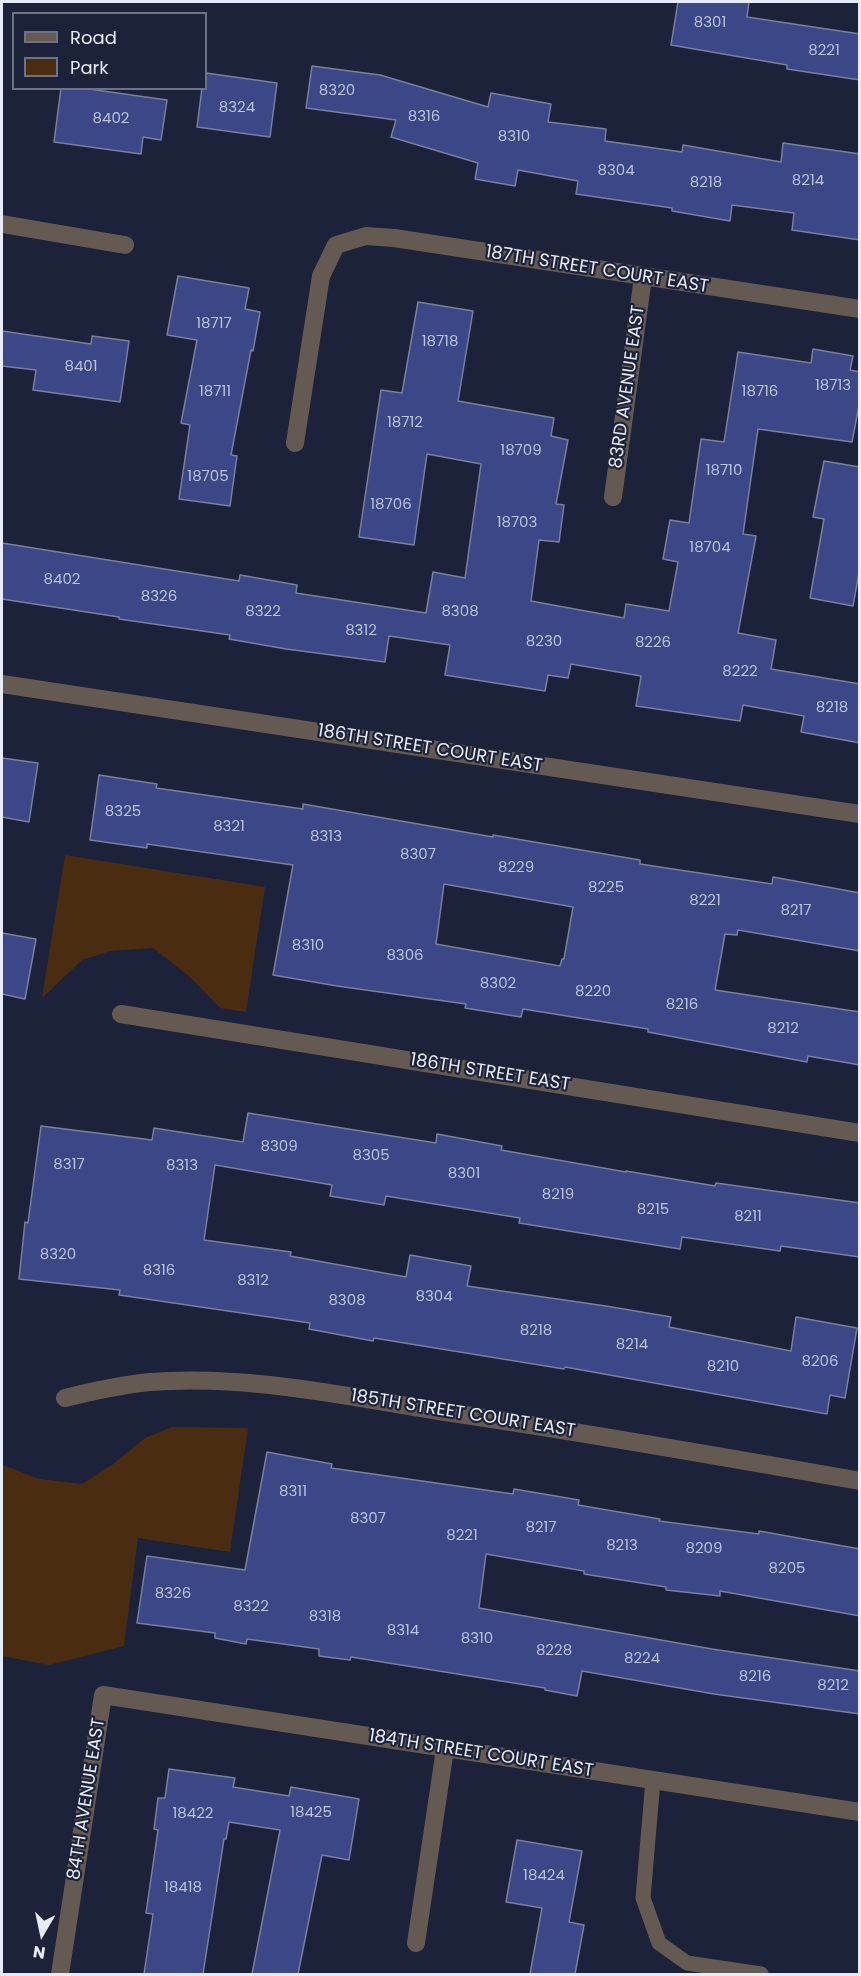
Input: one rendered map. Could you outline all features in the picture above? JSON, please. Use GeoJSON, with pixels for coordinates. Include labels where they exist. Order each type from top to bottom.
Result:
{"type":"FeatureCollection","features":[{"type":"Feature","properties":{"kind":"street"},"geometry":{"type":"LineString","coordinates":[[2,224],[125,245]]}},
{"type":"Feature","properties":{"kind":"street","name":"187TH STREET COURT EAST"},"geometry":{"type":"LineString","coordinates":[[295,443],[321,276],[336,245],[366,236],[394,238],[643,278],[860,309]]}},
{"type":"Feature","properties":{"kind":"street","name":"83RD AVENUE EAST"},"geometry":{"type":"LineString","coordinates":[[613,497],[643,278]]}},
{"type":"Feature","properties":{"kind":"street","name":"186TH STREET COURT EAST"},"geometry":{"type":"LineString","coordinates":[[2,684],[860,814]]}},
{"type":"Feature","properties":{"kind":"street","name":"186TH STREET EAST"},"geometry":{"type":"LineString","coordinates":[[121,1014],[860,1133]]}},
{"type":"Feature","properties":{"kind":"street","name":"185TH STREET COURT EAST"},"geometry":{"type":"LineString","coordinates":[[65,1398],[110,1387],[151,1382],[204,1381],[274,1386],[616,1438],[860,1481]]}},
{"type":"Feature","properties":{"kind":"street","name":"184TH STREET COURT EAST"},"geometry":{"type":"LineString","coordinates":[[103,1695],[860,1812]]}},
{"type":"Feature","properties":{"kind":"street","name":"84TH AVENUE EAST"},"geometry":{"type":"LineString","coordinates":[[60,1974],[103,1695]]}},
{"type":"Feature","properties":{"kind":"street"},"geometry":{"type":"LineString","coordinates":[[416,1943],[446,1749]]}},
{"type":"Feature","properties":{"kind":"lane"},"geometry":{"type":"LineString","coordinates":[[653,1780],[643,1898],[659,1942],[687,1963],[760,1974]]}},
{"type":"Feature","properties":{"kind":"green space"},"geometry":{"type":"Polygon","coordinates":[[[65,855],[265,887],[246,1012],[220,1008],[190,977],[153,948],[110,951],[82,960],[42,998],[65,855]]]}},
{"type":"Feature","properties":{"kind":"green space"},"geometry":{"type":"Polygon","coordinates":[[[172,1427],[248,1428],[230,1552],[138,1538],[124,1646],[49,1665],[2,1656],[2,1462],[3,1465],[39,1479],[82,1484],[112,1465],[145,1438],[172,1427]]]}},
{"type":"Feature","properties":{"kind":"building"},"geometry":{"type":"Polygon","coordinates":[[[678,2],[749,2],[747,17],[860,34],[860,80],[787,69],[787,65],[671,45],[678,2]]]}},
{"type":"Feature","properties":{"kind":"building"},"geometry":{"type":"Polygon","coordinates":[[[312,66],[380,75],[488,107],[491,93],[551,104],[548,122],[606,129],[605,141],[682,152],[683,145],[781,162],[783,143],[860,154],[860,240],[792,230],[794,213],[732,205],[730,221],[672,211],[672,208],[576,194],[578,181],[518,170],[515,186],[475,179],[478,163],[391,137],[396,120],[306,108],[312,66]]]}},
{"type":"Feature","properties":{"kind":"building"},"geometry":{"type":"Polygon","coordinates":[[[207,73],[277,83],[270,137],[197,127],[202,90],[207,90],[207,73]]]}},
{"type":"Feature","properties":{"kind":"building"},"geometry":{"type":"Polygon","coordinates":[[[61,90],[96,90],[167,100],[161,140],[143,137],[141,154],[54,142],[61,90]]]}},
{"type":"Feature","properties":{"kind":"building"},"geometry":{"type":"Polygon","coordinates":[[[178,276],[249,288],[245,309],[260,312],[231,455],[237,456],[230,506],[179,499],[190,425],[181,423],[197,340],[167,335],[178,276]]]}},
{"type":"Feature","properties":{"kind":"building"},"geometry":{"type":"Polygon","coordinates":[[[418,302],[473,311],[458,401],[554,418],[551,436],[568,440],[556,504],[564,505],[559,542],[539,540],[531,601],[624,618],[626,604],[669,611],[678,562],[663,559],[670,520],[689,523],[701,439],[724,442],[738,352],[811,363],[813,349],[853,356],[850,370],[860,372],[860,400],[852,442],[758,429],[743,534],[756,536],[738,633],[776,640],[771,669],[860,684],[860,743],[801,732],[804,716],[743,705],[740,721],[636,706],[641,676],[571,664],[568,678],[548,675],[545,691],[445,675],[450,645],[389,636],[385,662],[286,649],[229,639],[230,635],[2,599],[2,543],[239,581],[240,575],[297,585],[296,593],[426,613],[433,572],[465,578],[481,464],[427,454],[414,545],[359,537],[381,390],[402,393],[418,302]]]}},
{"type":"Feature","properties":{"kind":"building"},"geometry":{"type":"Polygon","coordinates":[[[2,331],[91,344],[92,336],[129,341],[120,402],[33,390],[36,370],[2,366],[2,331]]]}},
{"type":"Feature","properties":{"kind":"building"},"geometry":{"type":"Polygon","coordinates":[[[824,461],[860,467],[860,567],[853,606],[810,598],[824,519],[813,517],[824,461]]]}},
{"type":"Feature","properties":{"kind":"building"},"geometry":{"type":"Polygon","coordinates":[[[2,758],[38,763],[29,822],[2,817],[2,758]]]}},
{"type":"Feature","properties":{"kind":"building"},"geometry":{"type":"Polygon","coordinates":[[[99,775],[157,784],[156,788],[303,809],[303,804],[493,837],[493,835],[640,860],[640,864],[772,884],[773,877],[860,893],[860,951],[738,930],[737,935],[725,934],[715,990],[860,1012],[860,1065],[808,1056],[807,1062],[648,1032],[648,1029],[523,1009],[521,1017],[465,1008],[466,1004],[273,975],[293,865],[147,844],[147,848],[90,840],[99,775]],[[444,884],[436,944],[560,966],[564,959],[573,907],[444,884]]]}},
{"type":"Feature","properties":{"kind":"building"},"geometry":{"type":"Polygon","coordinates":[[[2,933],[36,939],[25,999],[2,994],[2,933]]]}},
{"type":"Feature","properties":{"kind":"building"},"geometry":{"type":"Polygon","coordinates":[[[248,1113],[436,1143],[437,1134],[502,1146],[501,1150],[626,1172],[715,1186],[716,1183],[860,1203],[860,1257],[781,1246],[780,1251],[682,1237],[680,1249],[519,1223],[520,1218],[386,1196],[384,1205],[330,1196],[332,1185],[215,1165],[204,1240],[291,1252],[290,1256],[406,1277],[410,1255],[471,1266],[467,1286],[671,1317],[669,1327],[791,1351],[796,1317],[857,1328],[845,1398],[830,1395],[827,1414],[565,1367],[564,1369],[374,1338],[373,1341],[309,1329],[310,1323],[119,1295],[120,1290],[19,1279],[25,1222],[28,1223],[41,1126],[152,1140],[154,1128],[243,1142],[248,1113]]]}},
{"type":"Feature","properties":{"kind":"building"},"geometry":{"type":"Polygon","coordinates":[[[267,1452],[332,1464],[331,1468],[513,1494],[514,1489],[579,1500],[578,1505],[660,1519],[659,1521],[759,1534],[759,1531],[860,1549],[860,1616],[720,1591],[720,1596],[666,1590],[666,1587],[584,1574],[584,1571],[486,1554],[479,1608],[712,1649],[860,1671],[860,1714],[714,1694],[582,1671],[577,1696],[545,1690],[545,1688],[351,1657],[350,1660],[319,1656],[319,1649],[247,1639],[246,1644],[215,1638],[215,1633],[137,1623],[147,1556],[245,1570],[267,1452]]]}},
{"type":"Feature","properties":{"kind":"building"},"geometry":{"type":"Polygon","coordinates":[[[169,1769],[235,1778],[233,1787],[289,1796],[291,1787],[359,1799],[349,1860],[322,1855],[298,1974],[252,1974],[280,1830],[229,1822],[226,1839],[224,1839],[203,1974],[144,1974],[153,1914],[146,1913],[158,1830],[154,1829],[158,1798],[165,1798],[169,1769]]]}},
{"type":"Feature","properties":{"kind":"building"},"geometry":{"type":"Polygon","coordinates":[[[517,1840],[582,1851],[569,1922],[584,1925],[575,1974],[530,1974],[542,1908],[506,1902],[517,1840]]]}}]}
